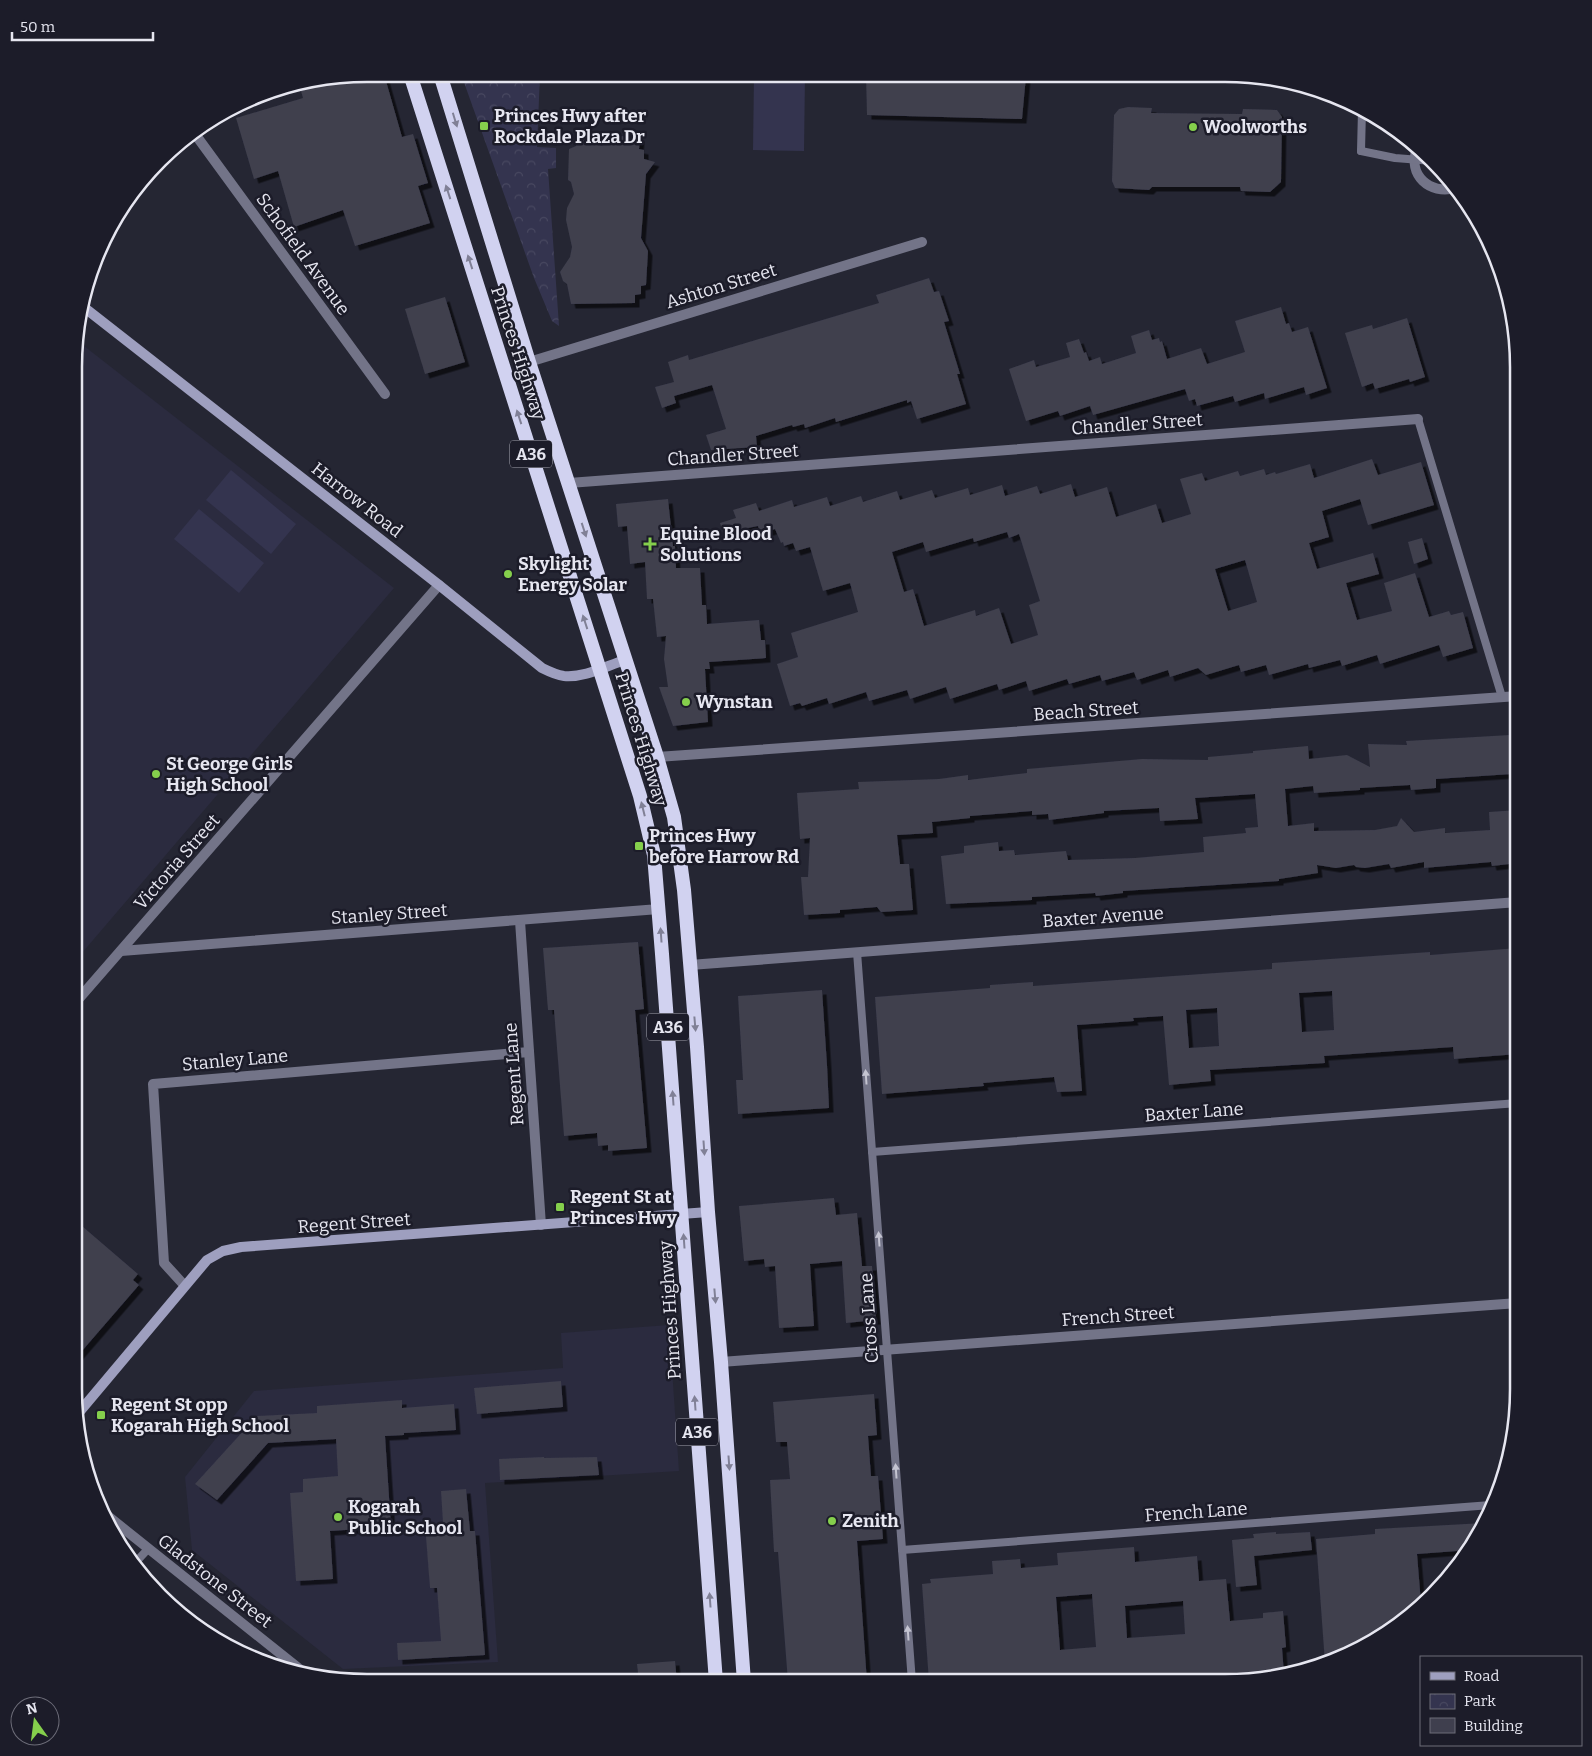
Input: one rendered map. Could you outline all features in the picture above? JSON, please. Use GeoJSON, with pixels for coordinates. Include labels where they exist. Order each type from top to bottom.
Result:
{"type":"FeatureCollection","features":[{"type":"Feature","properties":{"kind":"highway","name":"Princes Highway"},"geometry":{"type":"LineString","coordinates":[[413,83],[640,796],[654,855],[715,1674]]}},
{"type":"Feature","properties":{"kind":"highway","name":"Princes Highway"},"geometry":{"type":"LineString","coordinates":[[443,83],[529,362],[667,792],[678,840],[698,1047],[708,1212],[743,1674]]}},
{"type":"Feature","properties":{"kind":"main road","name":"Harrow Road"},"geometry":{"type":"LineString","coordinates":[[88,311],[542,668],[562,676],[580,675],[624,660]]}},
{"type":"Feature","properties":{"kind":"main road","name":"Regent Street"},"geometry":{"type":"LineString","coordinates":[[83,1407],[184,1285],[207,1260],[230,1249],[708,1212]]}},
{"type":"Feature","properties":{"kind":"street","name":"Schofield Avenue"},"geometry":{"type":"LineString","coordinates":[[198,138],[386,394]]}},
{"type":"Feature","properties":{"kind":"street"},"geometry":{"type":"LineString","coordinates":[[1416,157],[1416,171],[1422,180],[1438,190],[1448,190]]}},
{"type":"Feature","properties":{"kind":"street","name":"Ashton Street"},"geometry":{"type":"LineString","coordinates":[[529,362],[922,242]]}},
{"type":"Feature","properties":{"kind":"street","name":"Chandler Street"},"geometry":{"type":"LineString","coordinates":[[569,483],[1418,419]]}},
{"type":"Feature","properties":{"kind":"street","name":"Victoria Street"},"geometry":{"type":"LineString","coordinates":[[82,995],[439,585]]}},
{"type":"Feature","properties":{"kind":"street","name":"Beach Street"},"geometry":{"type":"LineString","coordinates":[[656,757],[1510,696]]}},
{"type":"Feature","properties":{"kind":"street","name":"Baxter Avenue"},"geometry":{"type":"LineString","coordinates":[[690,965],[1510,903]]}},
{"type":"Feature","properties":{"kind":"street","name":"Stanley Street"},"geometry":{"type":"LineString","coordinates":[[121,951],[659,909]]}},
{"type":"Feature","properties":{"kind":"street","name":"Regent Lane"},"geometry":{"type":"LineString","coordinates":[[520,921],[541,1225]]}},
{"type":"Feature","properties":{"kind":"street","name":"Stanley Lane"},"geometry":{"type":"LineString","coordinates":[[184,1285],[164,1262],[153,1084],[529,1052]]}},
{"type":"Feature","properties":{"kind":"street","name":"French Street"},"geometry":{"type":"LineString","coordinates":[[721,1362],[1510,1304]]}},
{"type":"Feature","properties":{"kind":"street","name":"Gladstone Street"},"geometry":{"type":"LineString","coordinates":[[117,1523],[292,1663]]}},
{"type":"Feature","properties":{"kind":"lane"},"geometry":{"type":"LineString","coordinates":[[1362,118],[1361,151],[1395,158],[1419,159]]}},
{"type":"Feature","properties":{"kind":"lane","name":"Chandler Street"},"geometry":{"type":"LineString","coordinates":[[1418,419],[1502,697]]}},
{"type":"Feature","properties":{"kind":"lane","name":"Cross Lane"},"geometry":{"type":"LineString","coordinates":[[857,952],[911,1674]]}},
{"type":"Feature","properties":{"kind":"lane","name":"Baxter Lane"},"geometry":{"type":"LineString","coordinates":[[872,1152],[1510,1104]]}},
{"type":"Feature","properties":{"kind":"lane","name":"French Lane"},"geometry":{"type":"LineString","coordinates":[[902,1550],[1484,1506]]}},
{"type":"Feature","properties":{"kind":"lane"},"geometry":{"type":"LineString","coordinates":[[139,1559],[148,1549]]}},
{"type":"Feature","properties":{"kind":"shaded area","name":"St George Girls High School"},"geometry":{"type":"Polygon","coordinates":[[[83,345],[394,588],[82,953],[83,345]]]}},
{"type":"Feature","properties":{"kind":"shaded area","name":"Kogarah Public School"},"geometry":{"type":"Polygon","coordinates":[[[669,1325],[679,1471],[485,1483],[498,1662],[343,1669],[192,1550],[185,1477],[254,1391],[563,1368],[561,1333],[669,1325]]]}},
{"type":"Feature","properties":{"kind":"green space"},"geometry":{"type":"Polygon","coordinates":[[[464,83],[540,83],[537,147],[556,148],[556,168],[548,169],[559,326],[552,321],[534,278],[464,83]]]}},
{"type":"Feature","properties":{"kind":"green space"},"geometry":{"type":"Polygon","coordinates":[[[754,83],[805,83],[804,151],[753,150],[754,83]]]}},
{"type":"Feature","properties":{"kind":"green space"},"geometry":{"type":"Polygon","coordinates":[[[231,470],[296,524],[271,554],[206,500],[231,470]]]}},
{"type":"Feature","properties":{"kind":"green space"},"geometry":{"type":"Polygon","coordinates":[[[199,509],[264,563],[239,593],[174,539],[199,509]]]}},
{"type":"Feature","properties":{"kind":"building"},"geometry":{"type":"Polygon","coordinates":[[[349,83],[387,83],[402,137],[413,134],[428,183],[418,186],[430,223],[355,246],[343,210],[294,227],[278,171],[254,179],[236,118],[303,98],[301,91],[349,83]]]}},
{"type":"Feature","properties":{"kind":"building"},"geometry":{"type":"Polygon","coordinates":[[[866,83],[1025,83],[1022,119],[867,115],[866,83]]]}},
{"type":"Feature","properties":{"kind":"building"},"geometry":{"type":"Polygon","coordinates":[[[1128,107],[1152,108],[1151,113],[1242,114],[1243,109],[1277,110],[1282,117],[1281,182],[1270,192],[1241,191],[1240,187],[1152,187],[1149,190],[1115,188],[1112,181],[1114,115],[1119,109],[1128,107]]]}},
{"type":"Feature","properties":{"kind":"building"},"geometry":{"type":"Polygon","coordinates":[[[575,134],[640,137],[639,149],[644,150],[644,159],[655,162],[646,174],[641,238],[648,251],[646,285],[641,286],[641,294],[635,295],[635,303],[571,304],[567,284],[563,281],[560,272],[570,257],[572,247],[566,220],[567,208],[574,194],[571,182],[568,180],[569,149],[576,146],[575,134]]]}},
{"type":"Feature","properties":{"kind":"building"},"geometry":{"type":"Polygon","coordinates":[[[929,278],[934,292],[939,291],[949,321],[944,322],[960,374],[957,374],[966,404],[917,419],[911,401],[907,403],[907,400],[836,422],[835,418],[805,428],[804,424],[793,427],[792,425],[756,436],[757,447],[711,450],[706,435],[726,429],[712,385],[674,396],[676,403],[662,408],[655,387],[674,382],[668,362],[688,355],[689,360],[879,303],[876,295],[929,278]]]}},
{"type":"Feature","properties":{"kind":"building"},"geometry":{"type":"Polygon","coordinates":[[[445,297],[465,362],[425,374],[405,309],[445,297]]]}},
{"type":"Feature","properties":{"kind":"building"},"geometry":{"type":"Polygon","coordinates":[[[1281,307],[1286,324],[1289,323],[1292,332],[1308,327],[1327,388],[1306,395],[1304,387],[1265,399],[1264,393],[1235,402],[1233,396],[1197,406],[1195,399],[1189,401],[1185,389],[1093,415],[1090,406],[1060,416],[1058,411],[1026,421],[1009,369],[1034,360],[1036,367],[1070,357],[1066,343],[1079,339],[1089,361],[1100,357],[1102,364],[1136,353],[1131,336],[1149,330],[1152,340],[1159,338],[1160,342],[1162,341],[1167,359],[1201,348],[1207,364],[1245,352],[1235,321],[1281,307]]]}},
{"type":"Feature","properties":{"kind":"building"},"geometry":{"type":"Polygon","coordinates":[[[1407,318],[1425,377],[1410,382],[1409,379],[1375,389],[1373,383],[1362,387],[1345,333],[1372,325],[1373,329],[1407,318]]]}},
{"type":"Feature","properties":{"kind":"building"},"geometry":{"type":"Polygon","coordinates":[[[1372,459],[1378,475],[1421,462],[1434,505],[1368,525],[1360,499],[1322,511],[1329,537],[1309,543],[1317,569],[1373,553],[1379,574],[1346,583],[1357,620],[1392,611],[1384,583],[1415,573],[1429,617],[1449,611],[1451,615],[1463,612],[1473,648],[1443,657],[1439,645],[1380,664],[1377,655],[1342,666],[1340,660],[1309,668],[1308,664],[1269,675],[1266,665],[1241,672],[1239,665],[1206,675],[1198,668],[1170,677],[1168,670],[1137,680],[1134,672],[1102,681],[1100,675],[1069,684],[1067,679],[1029,691],[1026,681],[999,690],[997,684],[950,699],[946,687],[910,699],[907,690],[869,701],[866,692],[829,704],[827,698],[802,706],[800,703],[790,706],[777,664],[798,657],[791,633],[858,612],[850,583],[823,591],[810,547],[796,551],[793,543],[784,546],[783,542],[781,543],[775,529],[760,534],[758,526],[723,533],[720,523],[736,518],[733,510],[756,503],[759,511],[792,500],[794,507],[827,497],[830,506],[861,496],[863,502],[897,491],[900,500],[932,490],[935,498],[968,488],[970,495],[1002,485],[1005,496],[1037,486],[1040,494],[1071,484],[1075,497],[1107,487],[1116,517],[1156,504],[1162,523],[1191,514],[1180,479],[1202,473],[1205,481],[1238,471],[1240,476],[1264,469],[1266,475],[1275,472],[1276,474],[1310,464],[1314,478],[1372,459]],[[1007,532],[974,542],[973,538],[926,552],[923,542],[892,552],[904,592],[913,589],[924,626],[975,610],[976,616],[999,608],[1011,644],[1038,635],[1029,605],[1040,601],[1019,534],[1009,538],[1007,532]],[[1245,560],[1215,569],[1228,611],[1257,602],[1245,560]]]}},
{"type":"Feature","properties":{"kind":"building"},"geometry":{"type":"Polygon","coordinates":[[[668,499],[673,546],[675,546],[676,568],[700,568],[702,605],[706,605],[707,624],[759,620],[761,640],[765,640],[766,658],[709,662],[710,669],[705,669],[708,722],[673,726],[659,687],[668,687],[664,659],[666,636],[657,637],[653,599],[647,599],[645,562],[630,564],[627,526],[618,527],[616,504],[668,499]]]}},
{"type":"Feature","properties":{"kind":"building"},"geometry":{"type":"Polygon","coordinates":[[[1422,538],[1428,559],[1414,564],[1408,542],[1422,538]]]}},
{"type":"Feature","properties":{"kind":"building"},"geometry":{"type":"Polygon","coordinates":[[[1510,735],[1510,774],[1436,779],[1436,788],[1411,790],[1410,785],[1314,793],[1313,786],[1285,789],[1288,826],[1314,823],[1314,831],[1375,830],[1397,826],[1401,818],[1414,832],[1445,828],[1445,833],[1490,830],[1489,812],[1510,811],[1510,864],[1492,866],[1491,862],[1424,868],[1424,862],[1391,868],[1389,864],[1365,868],[1354,865],[1336,868],[1317,865],[1318,873],[1279,879],[1279,881],[1123,891],[1123,893],[1096,896],[1095,893],[1032,897],[1032,900],[946,904],[941,856],[964,853],[964,846],[998,842],[999,851],[1014,850],[1015,855],[1066,851],[1068,860],[1135,858],[1204,852],[1203,837],[1246,833],[1245,828],[1258,827],[1255,794],[1195,798],[1198,819],[1160,821],[1159,808],[1104,811],[1104,813],[1049,820],[1048,814],[1032,815],[1032,811],[970,816],[970,818],[932,822],[933,833],[897,835],[900,864],[909,864],[913,910],[881,912],[877,907],[840,910],[840,913],[804,915],[801,877],[808,877],[810,838],[800,839],[797,793],[859,789],[858,782],[939,779],[968,775],[968,780],[1027,773],[1027,769],[1142,759],[1208,760],[1208,757],[1308,746],[1309,759],[1347,755],[1370,767],[1368,744],[1407,745],[1406,741],[1510,735]]]}},
{"type":"Feature","properties":{"kind":"building"},"geometry":{"type":"Polygon","coordinates":[[[638,942],[644,1009],[635,1010],[647,1148],[608,1151],[608,1145],[598,1146],[597,1133],[564,1136],[554,1010],[548,1010],[543,948],[638,942]]]}},
{"type":"Feature","properties":{"kind":"building"},"geometry":{"type":"Polygon","coordinates":[[[1510,949],[1510,1055],[1454,1059],[1453,1047],[1324,1056],[1325,1063],[1210,1070],[1211,1081],[1169,1085],[1163,1016],[1133,1018],[1134,1021],[1077,1025],[1082,1091],[1057,1092],[1054,1077],[983,1083],[984,1086],[882,1094],[875,997],[990,988],[990,985],[1033,982],[1033,986],[1272,969],[1272,963],[1430,952],[1430,955],[1510,949]],[[1332,991],[1299,993],[1302,1032],[1334,1030],[1332,991]],[[1217,1008],[1186,1010],[1189,1048],[1219,1046],[1217,1008]]]}},
{"type":"Feature","properties":{"kind":"building"},"geometry":{"type":"Polygon","coordinates":[[[822,990],[829,1108],[738,1114],[736,1080],[743,1080],[738,996],[822,990]]]}},
{"type":"Feature","properties":{"kind":"building"},"geometry":{"type":"Polygon","coordinates":[[[834,1198],[836,1215],[857,1213],[862,1266],[872,1266],[876,1320],[846,1323],[842,1261],[810,1264],[814,1326],[779,1328],[775,1266],[765,1267],[764,1259],[744,1261],[739,1206],[834,1198]]]}},
{"type":"Feature","properties":{"kind":"building"},"geometry":{"type":"Polygon","coordinates":[[[82,1226],[138,1274],[133,1280],[139,1285],[82,1351],[82,1226]]]}},
{"type":"Feature","properties":{"kind":"building"},"geometry":{"type":"Polygon","coordinates":[[[561,1381],[563,1407],[477,1414],[474,1388],[561,1381]]]}},
{"type":"Feature","properties":{"kind":"building"},"geometry":{"type":"Polygon","coordinates":[[[874,1394],[877,1435],[868,1436],[871,1476],[878,1476],[883,1539],[857,1541],[866,1674],[787,1674],[778,1552],[774,1552],[770,1480],[790,1479],[787,1442],[776,1442],[773,1402],[874,1394]]]}},
{"type":"Feature","properties":{"kind":"building"},"geometry":{"type":"Polygon","coordinates":[[[402,1400],[402,1408],[454,1404],[456,1430],[385,1436],[391,1527],[330,1531],[333,1579],[296,1581],[290,1493],[303,1492],[303,1479],[338,1476],[336,1439],[268,1443],[217,1500],[195,1484],[257,1416],[317,1413],[317,1406],[402,1400]]]}},
{"type":"Feature","properties":{"kind":"building"},"geometry":{"type":"Polygon","coordinates":[[[597,1457],[599,1475],[500,1480],[499,1459],[597,1457]]]}},
{"type":"Feature","properties":{"kind":"building"},"geometry":{"type":"Polygon","coordinates":[[[466,1489],[470,1531],[475,1531],[485,1655],[398,1660],[397,1643],[441,1641],[437,1588],[430,1588],[425,1524],[443,1523],[441,1491],[466,1489]]]}},
{"type":"Feature","properties":{"kind":"building"},"geometry":{"type":"Polygon","coordinates":[[[1475,1523],[1457,1553],[1457,1551],[1417,1554],[1420,1595],[1412,1603],[1398,1615],[1367,1635],[1324,1655],[1316,1539],[1375,1534],[1375,1529],[1475,1523]]]}},
{"type":"Feature","properties":{"kind":"building"},"geometry":{"type":"Polygon","coordinates":[[[1276,1532],[1276,1534],[1310,1532],[1312,1550],[1254,1556],[1257,1585],[1236,1587],[1232,1540],[1254,1538],[1253,1534],[1276,1532]]]}},
{"type":"Feature","properties":{"kind":"building"},"geometry":{"type":"Polygon","coordinates":[[[1134,1547],[1135,1562],[1197,1556],[1199,1581],[1226,1579],[1230,1621],[1263,1618],[1263,1613],[1283,1611],[1286,1647],[1282,1648],[1283,1667],[1224,1674],[928,1674],[922,1584],[931,1583],[930,1579],[993,1574],[992,1561],[1020,1559],[1021,1568],[1058,1565],[1057,1553],[1134,1547]],[[1092,1594],[1056,1597],[1060,1650],[1096,1647],[1092,1594]],[[1183,1601],[1125,1606],[1127,1638],[1185,1634],[1183,1601]]]}},
{"type":"Feature","properties":{"kind":"building"},"geometry":{"type":"Polygon","coordinates":[[[675,1661],[676,1674],[638,1674],[637,1664],[675,1661]]]}},
{"type":"Feature","properties":{"kind":"place","name":"Princes Hwy after Rockdale Plaza Dr"},"geometry":{"type":"Point","coordinates":[484,126]}},
{"type":"Feature","properties":{"kind":"place","name":"Woolworths"},"geometry":{"type":"Point","coordinates":[1193,127]}},
{"type":"Feature","properties":{"kind":"place","name":"Equine Blood Solutions"},"geometry":{"type":"Point","coordinates":[650,544]}},
{"type":"Feature","properties":{"kind":"place","name":"Skylight Energy Solar"},"geometry":{"type":"Point","coordinates":[508,574]}},
{"type":"Feature","properties":{"kind":"place","name":"Wynstan"},"geometry":{"type":"Point","coordinates":[686,702]}},
{"type":"Feature","properties":{"kind":"place","name":"St George Girls High School"},"geometry":{"type":"Point","coordinates":[156,774]}},
{"type":"Feature","properties":{"kind":"place","name":"Princes Hwy before Harrow Rd"},"geometry":{"type":"Point","coordinates":[639,846]}},
{"type":"Feature","properties":{"kind":"place","name":"Regent St at Princes Hwy"},"geometry":{"type":"Point","coordinates":[560,1207]}},
{"type":"Feature","properties":{"kind":"place","name":"Regent St opp Kogarah High School"},"geometry":{"type":"Point","coordinates":[101,1415]}},
{"type":"Feature","properties":{"kind":"place","name":"Kogarah Public School"},"geometry":{"type":"Point","coordinates":[338,1517]}},
{"type":"Feature","properties":{"kind":"place","name":"Zenith"},"geometry":{"type":"Point","coordinates":[832,1521]}}]}
